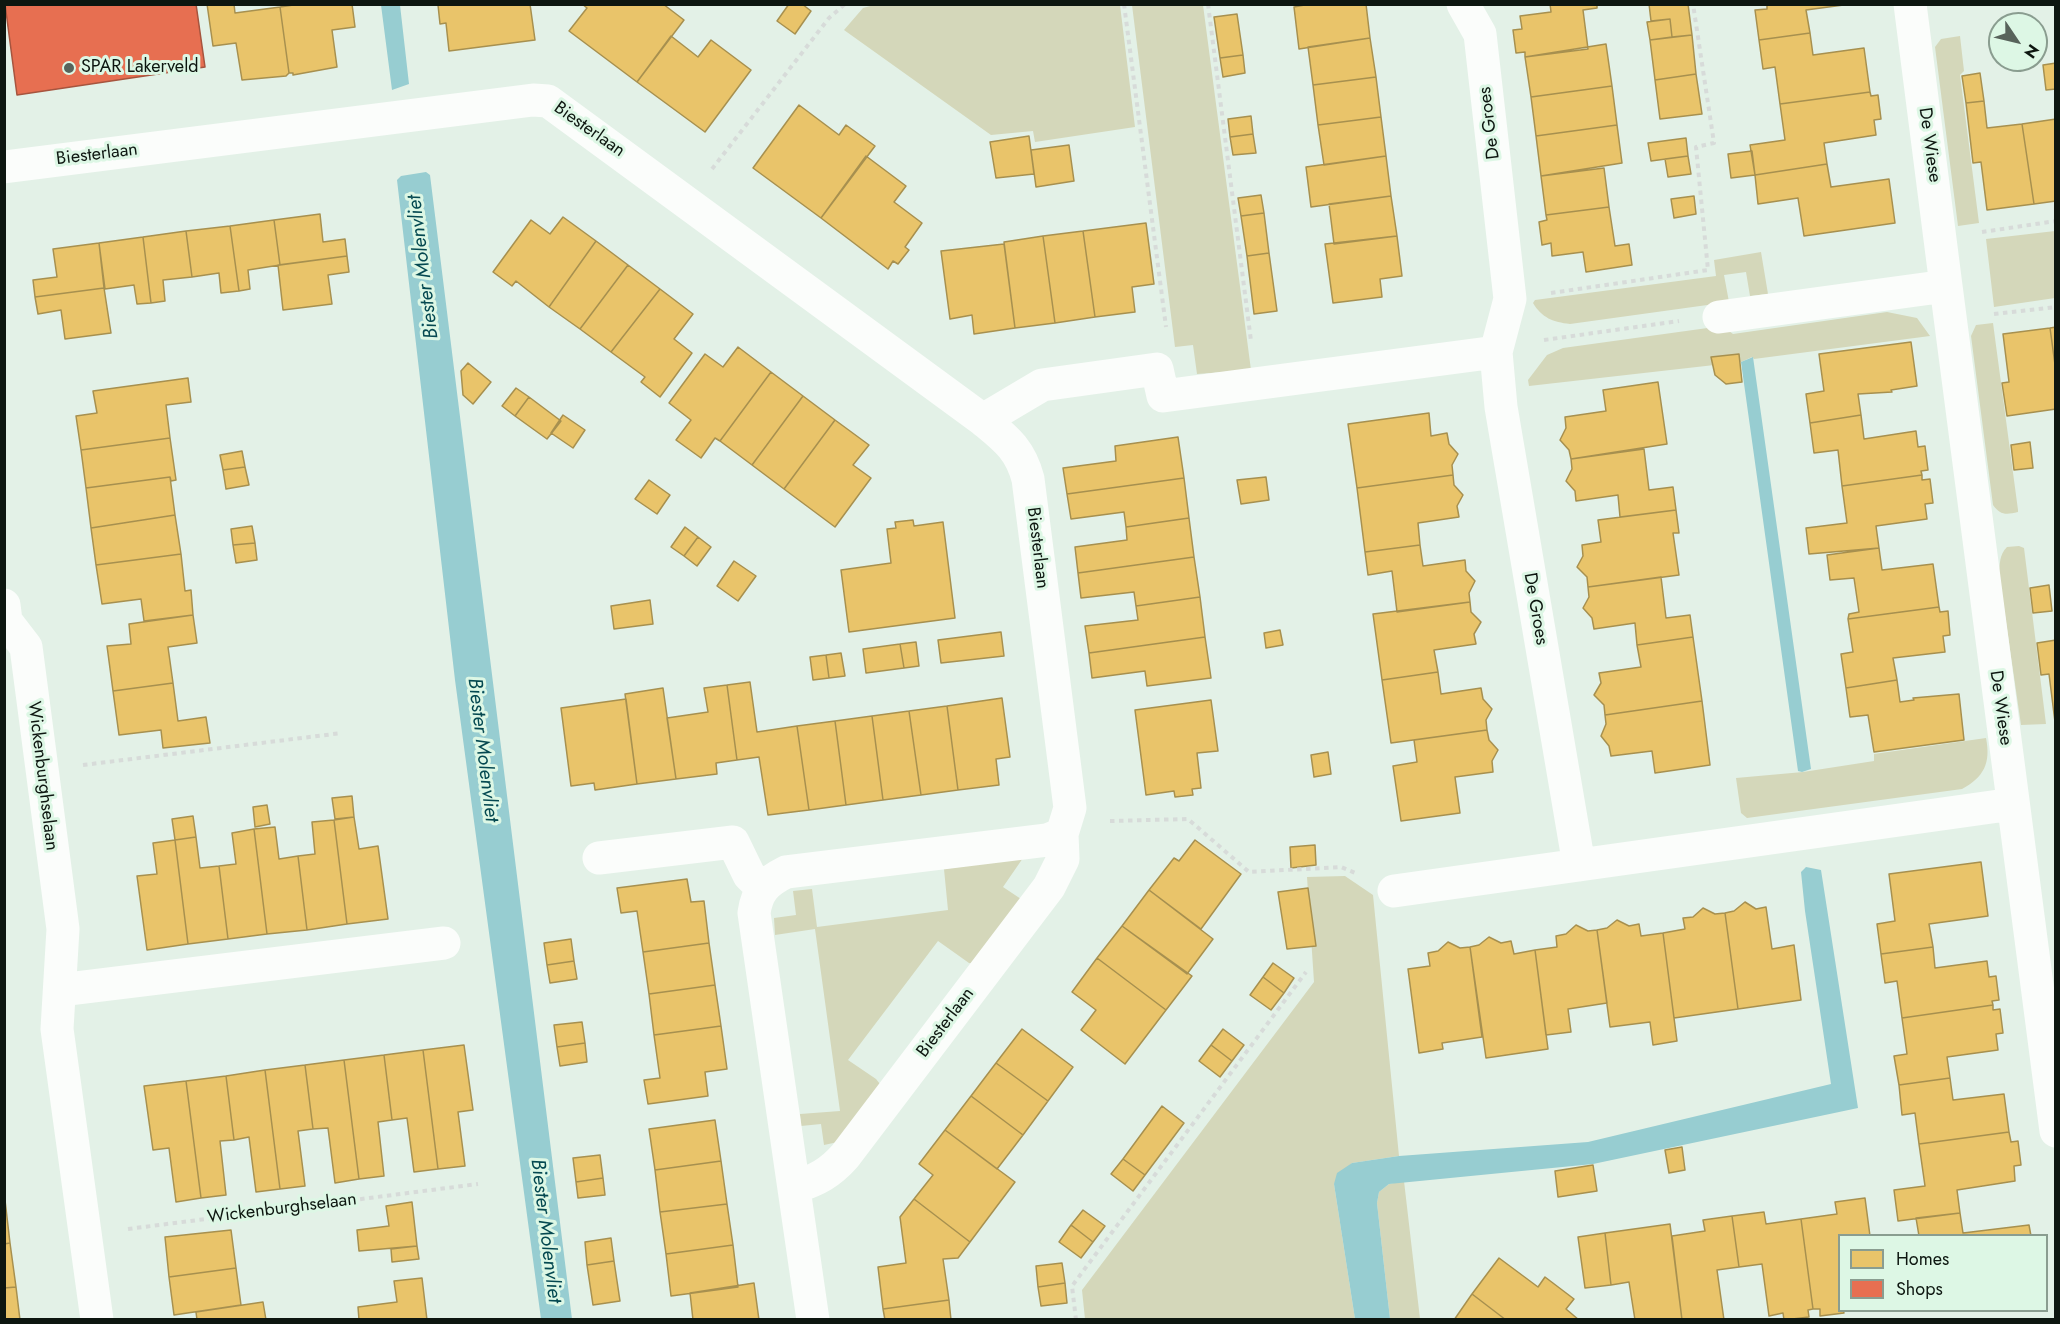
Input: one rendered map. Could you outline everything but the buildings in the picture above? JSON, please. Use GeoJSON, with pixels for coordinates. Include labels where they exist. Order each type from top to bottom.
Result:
{"type":"FeatureCollection","features":[{"type":"Feature","properties":{"kind":"street","name":"De Groes"},"geometry":{"type":"LineString","coordinates":[[1463,4],[1480,34],[1510,299],[1496,352],[1501,407],[1578,866]]}},
{"type":"Feature","properties":{"kind":"street","name":"De Wiese"},"geometry":{"type":"LineString","coordinates":[[1910,4],[2055,1131]]}},
{"type":"Feature","properties":{"kind":"street","name":"Biesterlaan"},"geometry":{"type":"LineString","coordinates":[[4,167],[533,100],[548,101],[562,109],[983,420],[1011,444],[1023,458],[1028,479],[1070,808],[1065,828],[1063,859],[1049,887],[845,1156],[833,1170],[819,1180],[795,1187]]}},
{"type":"Feature","properties":{"kind":"street"},"geometry":{"type":"LineString","coordinates":[[1719,317],[1946,286]]}},
{"type":"Feature","properties":{"kind":"street"},"geometry":{"type":"LineString","coordinates":[[983,420],[1042,385],[1156,369],[1163,396],[1496,352]]}},
{"type":"Feature","properties":{"kind":"street","name":"Wickenburghselaan"},"geometry":{"type":"LineString","coordinates":[[4,605],[6,621],[26,647],[63,929],[57,1029],[97,1320]]}},
{"type":"Feature","properties":{"kind":"street"},"geometry":{"type":"LineString","coordinates":[[1394,891],[2013,804]]}},
{"type":"Feature","properties":{"kind":"street"},"geometry":{"type":"LineString","coordinates":[[813,1320],[754,913],[756,899],[762,888],[786,872],[1047,840],[1065,828]]}},
{"type":"Feature","properties":{"kind":"street"},"geometry":{"type":"LineString","coordinates":[[599,858],[733,842],[749,875],[762,888]]}},
{"type":"Feature","properties":{"kind":"street"},"geometry":{"type":"LineString","coordinates":[[60,990],[444,943]]}},
{"type":"Feature","properties":{"kind":"path"},"geometry":{"type":"LineString","coordinates":[[687,202],[829,18],[845,4]]}},
{"type":"Feature","properties":{"kind":"path"},"geometry":{"type":"LineString","coordinates":[[1124,4],[1168,348],[1156,369]]}},
{"type":"Feature","properties":{"kind":"path"},"geometry":{"type":"LineString","coordinates":[[1208,4],[1257,384]]}},
{"type":"Feature","properties":{"kind":"path"},"geometry":{"type":"LineString","coordinates":[[1510,299],[1708,270],[1696,147],[1713,143],[1693,4]]}},
{"type":"Feature","properties":{"kind":"path"},"geometry":{"type":"LineString","coordinates":[[1942,239],[2055,221]]}},
{"type":"Feature","properties":{"kind":"path"},"geometry":{"type":"LineString","coordinates":[[1950,319],[2055,306]]}},
{"type":"Feature","properties":{"kind":"path"},"geometry":{"type":"LineString","coordinates":[[1496,352],[1555,337],[1719,317]]}},
{"type":"Feature","properties":{"kind":"path"},"geometry":{"type":"LineString","coordinates":[[41,770],[342,733]]}},
{"type":"Feature","properties":{"kind":"path"},"geometry":{"type":"LineString","coordinates":[[1065,828],[1188,819],[1250,872],[1341,867],[1394,891]]}},
{"type":"Feature","properties":{"kind":"path"},"geometry":{"type":"LineString","coordinates":[[1076,1320],[1072,1286],[1306,972]]}},
{"type":"Feature","properties":{"kind":"path","name":"Wickenburghselaan"},"geometry":{"type":"LineString","coordinates":[[86,1234],[478,1184]]}},
{"type":"Feature","properties":{"kind":"green space"},"geometry":{"type":"Polygon","coordinates":[[[874,5],[1120,5],[1135,127],[1035,142],[1033,131],[991,135],[844,30],[863,8],[874,5]]]}},
{"type":"Feature","properties":{"kind":"green space"},"geometry":{"type":"Polygon","coordinates":[[[1132,5],[1203,5],[1251,370],[1197,374],[1193,345],[1175,347],[1132,5]]]}},
{"type":"Feature","properties":{"kind":"green space"},"geometry":{"type":"Polygon","coordinates":[[[1960,36],[1964,71],[1960,75],[1979,223],[1958,226],[1935,47],[1941,39],[1960,36]]]}},
{"type":"Feature","properties":{"kind":"green space"},"geometry":{"type":"Polygon","coordinates":[[[2055,231],[2055,298],[1994,307],[1986,239],[2055,231]]]}},
{"type":"Feature","properties":{"kind":"green space"},"geometry":{"type":"Polygon","coordinates":[[[1761,252],[1768,294],[1750,296],[1746,272],[1724,275],[1729,302],[1570,324],[1549,318],[1533,303],[1535,300],[1716,276],[1714,260],[1761,252]]]}},
{"type":"Feature","properties":{"kind":"green space"},"geometry":{"type":"Polygon","coordinates":[[[1887,312],[1917,318],[1930,336],[1754,359],[1752,357],[1741,362],[1529,386],[1528,380],[1547,355],[1563,348],[1722,326],[1733,334],[1887,312]]]}},
{"type":"Feature","properties":{"kind":"green space"},"geometry":{"type":"Polygon","coordinates":[[[1993,323],[2018,510],[2010,514],[2001,512],[1993,505],[1971,336],[1976,325],[1993,323]]]}},
{"type":"Feature","properties":{"kind":"green space"},"geometry":{"type":"Polygon","coordinates":[[[2007,547],[2024,548],[2046,724],[2021,725],[1999,574],[2000,560],[2004,550],[2007,547]]]}},
{"type":"Feature","properties":{"kind":"green space"},"geometry":{"type":"Polygon","coordinates":[[[1986,738],[1987,755],[1984,768],[1976,779],[1962,789],[1747,818],[1741,813],[1736,778],[1803,772],[1874,761],[1874,754],[1986,738]]]}},
{"type":"Feature","properties":{"kind":"green space"},"geometry":{"type":"Polygon","coordinates":[[[1023,858],[1003,887],[1021,899],[975,964],[969,963],[938,941],[848,1060],[880,1084],[838,1142],[824,1145],[821,1124],[801,1126],[800,1114],[840,1111],[815,929],[775,935],[774,918],[796,915],[793,891],[812,889],[817,927],[948,910],[944,869],[1023,858]]]}},
{"type":"Feature","properties":{"kind":"green space"},"geometry":{"type":"Polygon","coordinates":[[[1345,876],[1373,895],[1399,1156],[1352,1163],[1334,1184],[1355,1319],[1085,1319],[1082,1290],[1314,982],[1307,877],[1345,876]]]}},
{"type":"Feature","properties":{"kind":"green space"},"geometry":{"type":"Polygon","coordinates":[[[1404,1181],[1420,1319],[1390,1319],[1377,1203],[1379,1192],[1389,1184],[1404,1181]]]}},
{"type":"Feature","properties":{"kind":"water"},"geometry":{"type":"Polygon","coordinates":[[[381,5],[400,5],[409,84],[392,90],[381,5]]]}},
{"type":"Feature","properties":{"kind":"water","name":"Biester Molenvliet"},"geometry":{"type":"Polygon","coordinates":[[[426,172],[430,175],[572,1319],[541,1319],[455,680],[397,180],[401,176],[426,172]]]}},
{"type":"Feature","properties":{"kind":"water"},"geometry":{"type":"Polygon","coordinates":[[[1753,357],[1811,769],[1802,772],[1798,771],[1741,362],[1753,357]]]}},
{"type":"Feature","properties":{"kind":"water"},"geometry":{"type":"Polygon","coordinates":[[[1806,867],[1821,870],[1858,1108],[1593,1164],[1389,1184],[1379,1192],[1377,1203],[1390,1319],[1355,1319],[1334,1184],[1337,1173],[1352,1163],[1399,1156],[1588,1142],[1831,1084],[1805,911],[1801,872],[1806,867]]]}},
{"type":"Feature","properties":{"kind":"place","name":"SPAR Lakerveld"},"geometry":{"type":"Point","coordinates":[69,68]}}]}
